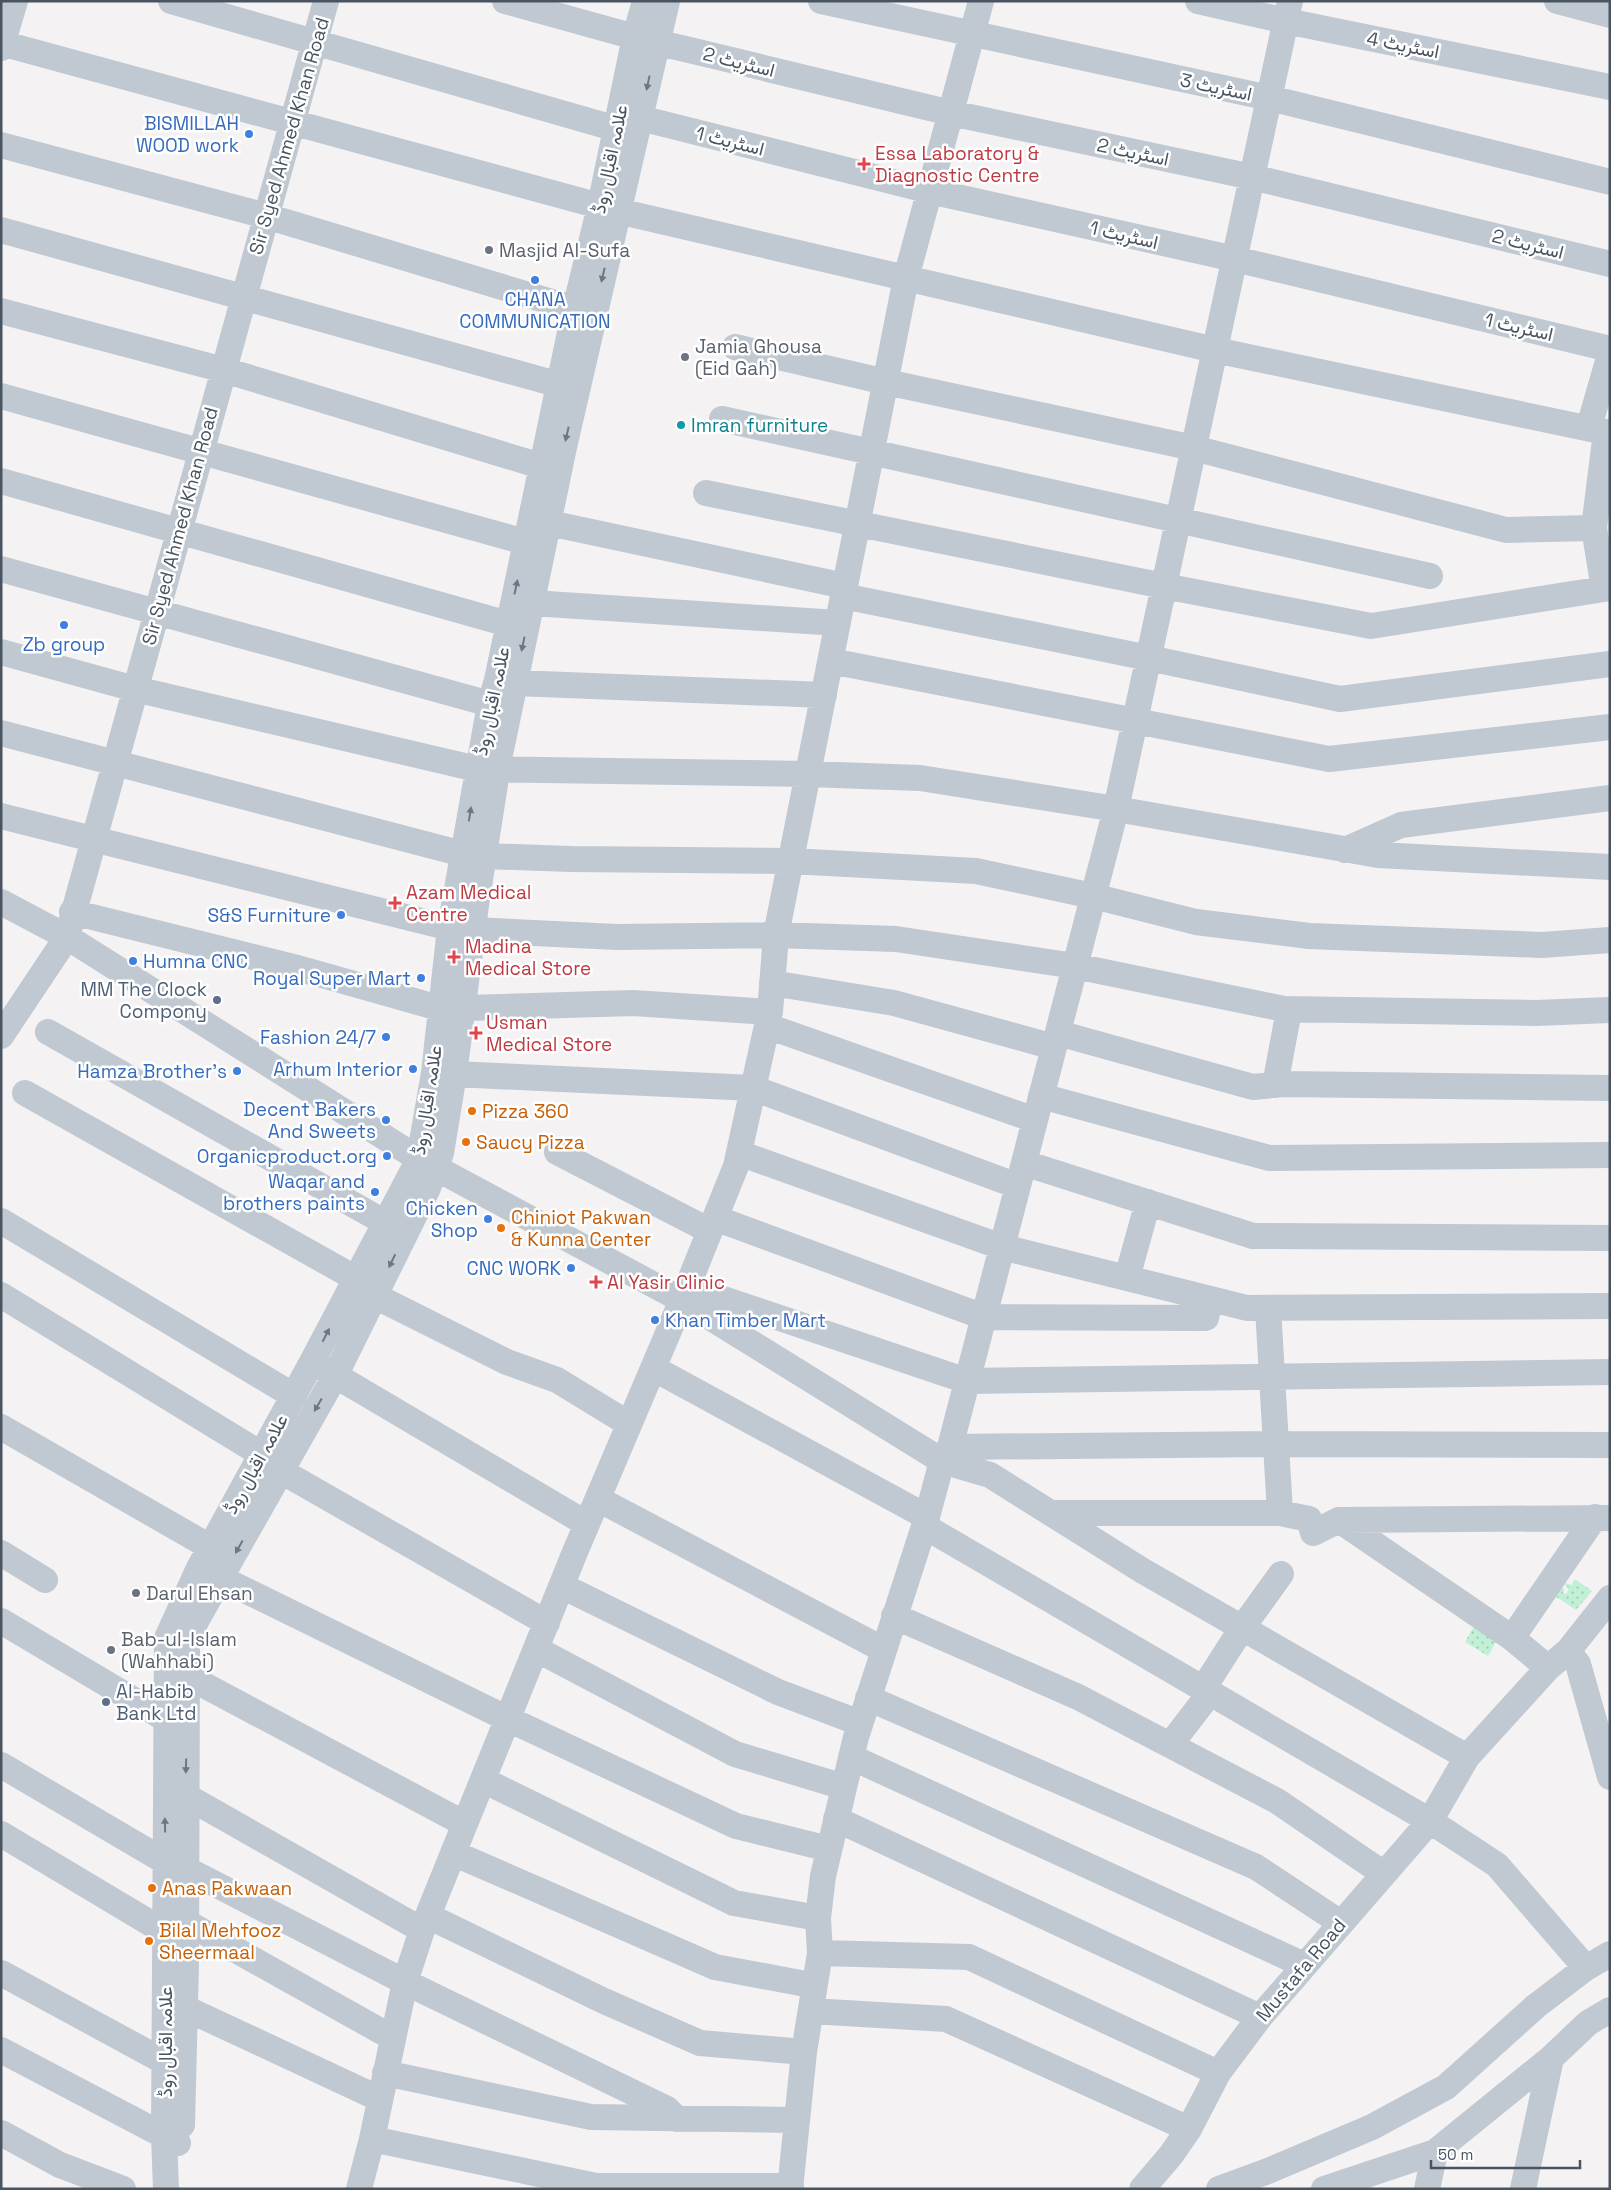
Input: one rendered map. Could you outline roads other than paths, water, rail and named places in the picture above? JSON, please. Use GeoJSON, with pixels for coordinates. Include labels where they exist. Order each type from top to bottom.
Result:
{"type":"FeatureCollection","features":[{"type":"Feature","properties":{"kind":"street"},"geometry":{"type":"LineString","coordinates":[[15,1],[2,44],[609,208],[1215,350],[1602,430]]}},
{"type":"Feature","properties":{"kind":"street"},"geometry":{"type":"LineString","coordinates":[[171,1],[617,129]]}},
{"type":"Feature","properties":{"kind":"street","name":"Sir Syed Ahmed Khan Road"},"geometry":{"type":"LineString","coordinates":[[1,1036],[10,1004],[67,937],[72,912],[115,764],[326,1]]}},
{"type":"Feature","properties":{"kind":"street","name":"اسٹریٹ 2"},"geometry":{"type":"LineString","coordinates":[[505,1],[646,40],[951,114],[1252,177],[1610,264]]}},
{"type":"Feature","properties":{"kind":"street","name":"علامہ اقبال روڈ"},"geometry":{"type":"LineString","coordinates":[[184,2189],[173,2141],[164,2062],[176,1927],[175,1792],[177,1670],[167,1638],[210,1564],[261,1454],[294,1396],[384,1222],[427,1164],[441,1153],[454,1074],[452,1008],[461,929],[487,770],[490,704],[575,308],[640,118],[646,40],[645,1]]}},
{"type":"Feature","properties":{"kind":"street","name":"علامہ اقبال روڈ"},"geometry":{"type":"LineString","coordinates":[[487,770],[515,683],[549,523],[609,208],[617,129],[646,40],[667,1]]}},
{"type":"Feature","properties":{"kind":"street","name":"اسٹریٹ 3"},"geometry":{"type":"LineString","coordinates":[[820,1],[1270,98],[1610,182]]}},
{"type":"Feature","properties":{"kind":"street"},"geometry":{"type":"LineString","coordinates":[[358,2189],[372,2139],[405,1982],[425,1923],[587,1524],[685,1294],[736,1166],[769,1019],[776,935],[906,278],[981,1]]}},
{"type":"Feature","properties":{"kind":"street","name":"اسٹریٹ 4"},"geometry":{"type":"LineString","coordinates":[[1198,1],[1288,11],[1610,87]]}},
{"type":"Feature","properties":{"kind":"street"},"geometry":{"type":"LineString","coordinates":[[1557,1],[1610,15]]}},
{"type":"Feature","properties":{"kind":"street"},"geometry":{"type":"LineString","coordinates":[[372,2139],[596,2186],[791,2187],[804,2052],[820,1953],[818,1918],[823,1876],[829,1849],[860,1723],[925,1522],[967,1381],[1116,809],[1288,11]]}},
{"type":"Feature","properties":{"kind":"street","name":"اسٹریٹ 1"},"geometry":{"type":"LineString","coordinates":[[640,118],[930,192],[1235,259],[1610,349]]}},
{"type":"Feature","properties":{"kind":"street"},"geometry":{"type":"LineString","coordinates":[[1,145],[266,216],[575,308]]}},
{"type":"Feature","properties":{"kind":"street"},"geometry":{"type":"LineString","coordinates":[[1,230],[560,385]]}},
{"type":"Feature","properties":{"kind":"street"},"geometry":{"type":"LineString","coordinates":[[1,311],[224,370],[542,466]]}},
{"type":"Feature","properties":{"kind":"street"},"geometry":{"type":"LineString","coordinates":[[735,347],[886,382],[1194,448],[1506,530],[1594,528]]}},
{"type":"Feature","properties":{"kind":"street"},"geometry":{"type":"LineString","coordinates":[[706,494],[1371,626],[1607,588],[1594,528],[1610,354]]}},
{"type":"Feature","properties":{"kind":"street"},"geometry":{"type":"LineString","coordinates":[[1,396],[526,542]]}},
{"type":"Feature","properties":{"kind":"street"},"geometry":{"type":"LineString","coordinates":[[722,419],[1430,576]]}},
{"type":"Feature","properties":{"kind":"street"},"geometry":{"type":"LineString","coordinates":[[1,481],[508,624]]}},
{"type":"Feature","properties":{"kind":"street"},"geometry":{"type":"LineString","coordinates":[[549,523],[844,591],[1340,699],[1610,664]]}},
{"type":"Feature","properties":{"kind":"street"},"geometry":{"type":"LineString","coordinates":[[1,569],[490,704]]}},
{"type":"Feature","properties":{"kind":"street"},"geometry":{"type":"LineString","coordinates":[[532,603],[838,623]]}},
{"type":"Feature","properties":{"kind":"street"},"geometry":{"type":"LineString","coordinates":[[1,652],[135,689],[487,770],[808,774],[920,778],[1116,809],[1378,855],[1610,867]]}},
{"type":"Feature","properties":{"kind":"street"},"geometry":{"type":"LineString","coordinates":[[831,661],[1329,759],[1610,727]]}},
{"type":"Feature","properties":{"kind":"street"},"geometry":{"type":"LineString","coordinates":[[515,683],[824,695]]}},
{"type":"Feature","properties":{"kind":"street"},"geometry":{"type":"LineString","coordinates":[[1,733],[473,855],[571,860],[791,861],[976,871],[1093,896],[1196,922],[1309,936],[1542,945],[1610,940]]}},
{"type":"Feature","properties":{"kind":"street"},"geometry":{"type":"LineString","coordinates":[[1345,850],[1401,824],[1610,798]]}},
{"type":"Feature","properties":{"kind":"street"},"geometry":{"type":"LineString","coordinates":[[1,816],[461,929],[617,937],[776,935],[896,939],[1075,966],[1289,1010],[1275,1085]]}},
{"type":"Feature","properties":{"kind":"street"},"geometry":{"type":"LineString","coordinates":[[1,902],[67,937],[427,1164],[685,1294],[946,1454],[990,1475],[1143,1570],[1467,1757]]}},
{"type":"Feature","properties":{"kind":"street"},"geometry":{"type":"LineString","coordinates":[[72,912],[452,1008],[633,1003],[769,1019],[1038,1108],[1268,1158],[1610,1155]]}},
{"type":"Feature","properties":{"kind":"street"},"geometry":{"type":"LineString","coordinates":[[772,984],[894,1003],[1253,1087],[1275,1085],[1610,1088]]}},
{"type":"Feature","properties":{"kind":"street","name":"علامہ اقبال روڈ"},"geometry":{"type":"LineString","coordinates":[[210,1564],[281,1471],[335,1376],[375,1296],[427,1164],[434,1073],[452,1008]]}},
{"type":"Feature","properties":{"kind":"street"},"geometry":{"type":"LineString","coordinates":[[1282,1009],[1536,1013],[1610,1010]]}},
{"type":"Feature","properties":{"kind":"street"},"geometry":{"type":"LineString","coordinates":[[48,1032],[384,1222]]}},
{"type":"Feature","properties":{"kind":"street"},"geometry":{"type":"LineString","coordinates":[[454,1074],[753,1088],[1021,1174],[1148,1202],[1253,1236],[1610,1238]]}},
{"type":"Feature","properties":{"kind":"street"},"geometry":{"type":"LineString","coordinates":[[25,1093],[355,1278]]}},
{"type":"Feature","properties":{"kind":"street"},"geometry":{"type":"LineString","coordinates":[[557,1152],[712,1225],[984,1317],[1206,1318],[1210,1299]]}},
{"type":"Feature","properties":{"kind":"street"},"geometry":{"type":"LineString","coordinates":[[739,1153],[1002,1247],[1247,1308],[1610,1306]]}},
{"type":"Feature","properties":{"kind":"street"},"geometry":{"type":"LineString","coordinates":[[1127,1278],[1148,1202]]}},
{"type":"Feature","properties":{"kind":"street"},"geometry":{"type":"LineString","coordinates":[[1,1221],[294,1396]]}},
{"type":"Feature","properties":{"kind":"street"},"geometry":{"type":"LineString","coordinates":[[685,1294],[967,1381],[1610,1372]]}},
{"type":"Feature","properties":{"kind":"street"},"geometry":{"type":"LineString","coordinates":[[1,1295],[261,1454]]}},
{"type":"Feature","properties":{"kind":"street"},"geometry":{"type":"LineString","coordinates":[[375,1296],[507,1362],[557,1380],[630,1424]]}},
{"type":"Feature","properties":{"kind":"street"},"geometry":{"type":"LineString","coordinates":[[1268,1308],[1280,1513]]}},
{"type":"Feature","properties":{"kind":"street"},"geometry":{"type":"LineString","coordinates":[[312,1362],[587,1524]]}},
{"type":"Feature","properties":{"kind":"street"},"geometry":{"type":"LineString","coordinates":[[653,1368],[925,1522],[1206,1691],[1430,1821],[1497,1865],[1586,1968]]}},
{"type":"Feature","properties":{"kind":"street"},"geometry":{"type":"LineString","coordinates":[[1,1427],[210,1564],[508,1719],[736,1826],[829,1849]]}},
{"type":"Feature","properties":{"kind":"street"},"geometry":{"type":"LineString","coordinates":[[946,1454],[1276,1444],[1610,1445]]}},
{"type":"Feature","properties":{"kind":"street"},"geometry":{"type":"LineString","coordinates":[[1529,1444],[1610,1445]]}},
{"type":"Feature","properties":{"kind":"street"},"geometry":{"type":"LineString","coordinates":[[281,1471],[547,1623]]}},
{"type":"Feature","properties":{"kind":"street"},"geometry":{"type":"LineString","coordinates":[[598,1499],[884,1650]]}},
{"type":"Feature","properties":{"kind":"street"},"geometry":{"type":"LineString","coordinates":[[1054,1513],[1280,1513],[1309,1519],[1312,1533],[1339,1520],[1603,1517]]}},
{"type":"Feature","properties":{"kind":"street"},"geometry":{"type":"LineString","coordinates":[[1512,1638],[1603,1517]]}},
{"type":"Feature","properties":{"kind":"street"},"geometry":{"type":"LineString","coordinates":[[1339,1520],[1512,1638],[1548,1668]]}},
{"type":"Feature","properties":{"kind":"street"},"geometry":{"type":"LineString","coordinates":[[1,1553],[45,1580]]}},
{"type":"Feature","properties":{"kind":"street"},"geometry":{"type":"LineString","coordinates":[[1170,1745],[1206,1691],[1242,1628],[1281,1574]]}},
{"type":"Feature","properties":{"kind":"street"},"geometry":{"type":"LineString","coordinates":[[562,1586],[778,1692],[860,1723]]}},
{"type":"Feature","properties":{"kind":"street","name":"Mustafa Road"},"geometry":{"type":"LineString","coordinates":[[1142,2189],[1171,2155],[1189,2129],[1218,2073],[1260,2017],[1430,1821],[1467,1757],[1548,1668],[1568,1651],[1610,1598]]}},
{"type":"Feature","properties":{"kind":"street"},"geometry":{"type":"LineString","coordinates":[[894,1616],[1078,1697],[1170,1745],[1277,1802],[1384,1874]]}},
{"type":"Feature","properties":{"kind":"street"},"geometry":{"type":"LineString","coordinates":[[1,1621],[176,1725]]}},
{"type":"Feature","properties":{"kind":"street"},"geometry":{"type":"LineString","coordinates":[[536,1649],[735,1754],[844,1787]]}},
{"type":"Feature","properties":{"kind":"street"},"geometry":{"type":"LineString","coordinates":[[1568,1651],[1578,1664],[1610,1777]]}},
{"type":"Feature","properties":{"kind":"street"},"geometry":{"type":"LineString","coordinates":[[177,1670],[465,1824]]}},
{"type":"Feature","properties":{"kind":"street"},"geometry":{"type":"LineString","coordinates":[[868,1698],[1256,1866],[1341,1923]]}},
{"type":"Feature","properties":{"kind":"street"},"geometry":{"type":"LineString","coordinates":[[851,1757],[1304,1965]]}},
{"type":"Feature","properties":{"kind":"street"},"geometry":{"type":"LineString","coordinates":[[1,1765],[176,1866],[405,1982],[667,2109],[677,2119]]}},
{"type":"Feature","properties":{"kind":"street"},"geometry":{"type":"LineString","coordinates":[[483,1780],[734,1904],[818,1918]]}},
{"type":"Feature","properties":{"kind":"street"},"geometry":{"type":"LineString","coordinates":[[175,1792],[425,1923],[700,2043],[804,2052]]}},
{"type":"Feature","properties":{"kind":"street"},"geometry":{"type":"LineString","coordinates":[[836,1819],[1260,2017]]}},
{"type":"Feature","properties":{"kind":"street"},"geometry":{"type":"LineString","coordinates":[[1,1834],[176,1927],[393,2038]]}},
{"type":"Feature","properties":{"kind":"street"},"geometry":{"type":"LineString","coordinates":[[453,1853],[715,1967],[814,1984]]}},
{"type":"Feature","properties":{"kind":"street","name":"علامہ اقبال روڈ"},"geometry":{"type":"LineString","coordinates":[[166,2189],[173,2141],[184,2008],[176,1927]]}},
{"type":"Feature","properties":{"kind":"street"},"geometry":{"type":"LineString","coordinates":[[820,1953],[969,1958],[1218,2073]]}},
{"type":"Feature","properties":{"kind":"street"},"geometry":{"type":"LineString","coordinates":[[1219,2189],[1268,2171],[1372,2127],[1446,2087],[1536,2006],[1586,1968],[1610,1954]]}},
{"type":"Feature","properties":{"kind":"street"},"geometry":{"type":"LineString","coordinates":[[1,1972],[164,2062]]}},
{"type":"Feature","properties":{"kind":"street"},"geometry":{"type":"LineString","coordinates":[[184,2008],[380,2099]]}},
{"type":"Feature","properties":{"kind":"street"},"geometry":{"type":"LineString","coordinates":[[1324,2189],[1435,2152],[1551,2058],[1588,2023],[1610,2010]]}},
{"type":"Feature","properties":{"kind":"street"},"geometry":{"type":"LineString","coordinates":[[811,2012],[946,2019],[1189,2129]]}},
{"type":"Feature","properties":{"kind":"street"},"geometry":{"type":"LineString","coordinates":[[1,2050],[173,2141]]}},
{"type":"Feature","properties":{"kind":"street"},"geometry":{"type":"LineString","coordinates":[[1523,2189],[1551,2058]]}},
{"type":"Feature","properties":{"kind":"street"},"geometry":{"type":"LineString","coordinates":[[386,2073],[591,2117],[797,2120]]}},
{"type":"Feature","properties":{"kind":"street"},"geometry":{"type":"LineString","coordinates":[[1,2133],[60,2165],[123,2189]]}},
{"type":"Feature","properties":{"kind":"street"},"geometry":{"type":"LineString","coordinates":[[1427,2189],[1435,2152]]}},
{"type":"Feature","properties":{"kind":"place","name":"BISMILLAH WOOD work"},"geometry":{"type":"Point","coordinates":[249,134]}},
{"type":"Feature","properties":{"kind":"place","name":"Essa Laboratory & Diagnostic Centre"},"geometry":{"type":"Point","coordinates":[864,164]}},
{"type":"Feature","properties":{"kind":"place","name":"Masjid Al-Sufa"},"geometry":{"type":"Point","coordinates":[489,250]}},
{"type":"Feature","properties":{"kind":"place","name":"CHANA COMMUNICATION"},"geometry":{"type":"Point","coordinates":[535,280]}},
{"type":"Feature","properties":{"kind":"place","name":"Jamia Ghousa (Eid Gah)"},"geometry":{"type":"Point","coordinates":[685,357]}},
{"type":"Feature","properties":{"kind":"place","name":"Imran furniture"},"geometry":{"type":"Point","coordinates":[681,425]}},
{"type":"Feature","properties":{"kind":"place","name":"Zb group"},"geometry":{"type":"Point","coordinates":[64,625]}},
{"type":"Feature","properties":{"kind":"place","name":"Azam Medical Centre"},"geometry":{"type":"Point","coordinates":[395,903]}},
{"type":"Feature","properties":{"kind":"place","name":"S&S Furniture"},"geometry":{"type":"Point","coordinates":[341,915]}},
{"type":"Feature","properties":{"kind":"place","name":"Madina Medical Store"},"geometry":{"type":"Point","coordinates":[454,957]}},
{"type":"Feature","properties":{"kind":"place","name":"Humna CNC"},"geometry":{"type":"Point","coordinates":[133,961]}},
{"type":"Feature","properties":{"kind":"place","name":"Royal Super Mart"},"geometry":{"type":"Point","coordinates":[421,978]}},
{"type":"Feature","properties":{"kind":"place","name":"MM The Clock Compony"},"geometry":{"type":"Point","coordinates":[217,1000]}},
{"type":"Feature","properties":{"kind":"place","name":"Usman Medical Store"},"geometry":{"type":"Point","coordinates":[476,1033]}},
{"type":"Feature","properties":{"kind":"place","name":"Fashion 24/7"},"geometry":{"type":"Point","coordinates":[386,1037]}},
{"type":"Feature","properties":{"kind":"place","name":"Arhum Interior"},"geometry":{"type":"Point","coordinates":[413,1069]}},
{"type":"Feature","properties":{"kind":"place","name":"Hamza Brother's"},"geometry":{"type":"Point","coordinates":[237,1071]}},
{"type":"Feature","properties":{"kind":"place","name":"Pizza 360"},"geometry":{"type":"Point","coordinates":[472,1111]}},
{"type":"Feature","properties":{"kind":"place","name":"Decent Bakers And Sweets"},"geometry":{"type":"Point","coordinates":[386,1120]}},
{"type":"Feature","properties":{"kind":"place","name":"Saucy Pizza"},"geometry":{"type":"Point","coordinates":[466,1142]}},
{"type":"Feature","properties":{"kind":"place","name":"Organicproduct.org"},"geometry":{"type":"Point","coordinates":[387,1156]}},
{"type":"Feature","properties":{"kind":"place","name":"Waqar and brothers paints"},"geometry":{"type":"Point","coordinates":[375,1192]}},
{"type":"Feature","properties":{"kind":"place","name":"Chicken Shop"},"geometry":{"type":"Point","coordinates":[488,1219]}},
{"type":"Feature","properties":{"kind":"place","name":"Chiniot Pakwan & Kunna Center"},"geometry":{"type":"Point","coordinates":[501,1228]}},
{"type":"Feature","properties":{"kind":"place","name":"CNC WORK"},"geometry":{"type":"Point","coordinates":[571,1268]}},
{"type":"Feature","properties":{"kind":"place","name":"Al Yasir Clinic"},"geometry":{"type":"Point","coordinates":[596,1282]}},
{"type":"Feature","properties":{"kind":"place","name":"Khan Timber Mart"},"geometry":{"type":"Point","coordinates":[655,1320]}},
{"type":"Feature","properties":{"kind":"place","name":"Darul Ehsan"},"geometry":{"type":"Point","coordinates":[136,1593]}},
{"type":"Feature","properties":{"kind":"place","name":"Bab-ul-Islam (Wahhabi)"},"geometry":{"type":"Point","coordinates":[111,1650]}},
{"type":"Feature","properties":{"kind":"place","name":"Al-Habib Bank Ltd"},"geometry":{"type":"Point","coordinates":[106,1702]}},
{"type":"Feature","properties":{"kind":"place","name":"Anas Pakwaan"},"geometry":{"type":"Point","coordinates":[152,1888]}},
{"type":"Feature","properties":{"kind":"place","name":"Bilal Mehfooz Sheermaal"},"geometry":{"type":"Point","coordinates":[149,1941]}}]}
